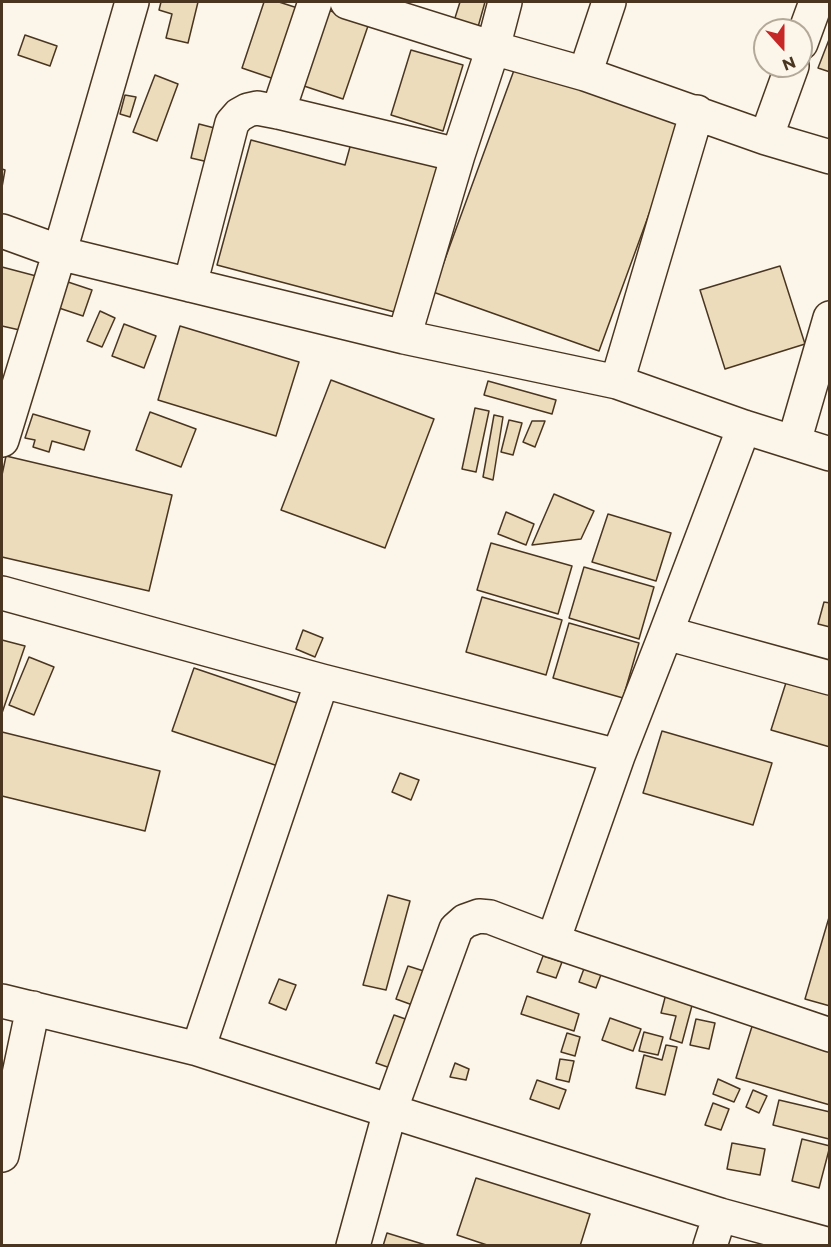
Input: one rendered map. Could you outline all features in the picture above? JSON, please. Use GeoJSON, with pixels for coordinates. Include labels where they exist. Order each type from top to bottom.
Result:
{"type":"FeatureCollection","features":[{"type":"Feature","properties":{"kind":"street"},"geometry":{"type":"LineString","coordinates":[[2,440],[60,252],[132,2]]}},
{"type":"Feature","properties":{"kind":"street"},"geometry":{"type":"LineString","coordinates":[[278,112],[315,2]]}},
{"type":"Feature","properties":{"kind":"street"},"geometry":{"type":"LineString","coordinates":[[347,2],[585,74],[766,138],[830,157]]}},
{"type":"Feature","properties":{"kind":"street"},"geometry":{"type":"LineString","coordinates":[[404,337],[505,2]]}},
{"type":"Feature","properties":{"kind":"street"},"geometry":{"type":"LineString","coordinates":[[585,74],[609,2]]}},
{"type":"Feature","properties":{"kind":"street"},"geometry":{"type":"LineString","coordinates":[[810,18],[816,2]]}},
{"type":"Feature","properties":{"kind":"street"},"geometry":{"type":"LineString","coordinates":[[766,138],[788,78]]}},
{"type":"Feature","properties":{"kind":"street"},"geometry":{"type":"LineString","coordinates":[[190,285],[232,123],[248,110],[257,108],[278,112],[458,155]]}},
{"type":"Feature","properties":{"kind":"street"},"geometry":{"type":"LineString","coordinates":[[617,382],[697,112]]}},
{"type":"Feature","properties":{"kind":"street"},"geometry":{"type":"LineString","coordinates":[[2,231],[71,256],[404,337],[617,382],[744,427],[830,454]]}},
{"type":"Feature","properties":{"kind":"street"},"geometry":{"type":"LineString","coordinates":[[794,442],[830,318]]}},
{"type":"Feature","properties":{"kind":"street"},"geometry":{"type":"LineString","coordinates":[[553,941],[618,756],[744,427]]}},
{"type":"Feature","properties":{"kind":"street"},"geometry":{"type":"LineString","coordinates":[[2,593],[322,681],[618,756]]}},
{"type":"Feature","properties":{"kind":"street"},"geometry":{"type":"LineString","coordinates":[[666,633],[830,678]]}},
{"type":"Feature","properties":{"kind":"street"},"geometry":{"type":"LineString","coordinates":[[198,1048],[322,681]]}},
{"type":"Feature","properties":{"kind":"street"},"geometry":{"type":"LineString","coordinates":[[353,1245],[390,1111],[456,929],[465,921],[479,916],[490,917],[553,941],[830,1035]]}},
{"type":"Feature","properties":{"kind":"street"},"geometry":{"type":"LineString","coordinates":[[2,1001],[198,1048],[720,1215],[830,1245]]}},
{"type":"Feature","properties":{"kind":"street"},"geometry":{"type":"LineString","coordinates":[[2,1155],[33,1008]]}},
{"type":"Feature","properties":{"kind":"street"},"geometry":{"type":"LineString","coordinates":[[710,1245],[720,1215]]}},
{"type":"Feature","properties":{"kind":"building"},"geometry":{"type":"Polygon","coordinates":[[[161,2],[198,2],[188,43],[166,38],[172,14],[159,10],[161,2]]]}},
{"type":"Feature","properties":{"kind":"building"},"geometry":{"type":"Polygon","coordinates":[[[264,2],[279,2],[310,12],[286,83],[242,68],[264,2]]]}},
{"type":"Feature","properties":{"kind":"building"},"geometry":{"type":"Polygon","coordinates":[[[460,2],[485,2],[478,27],[454,21],[460,2]]]}},
{"type":"Feature","properties":{"kind":"building"},"geometry":{"type":"Polygon","coordinates":[[[318,7],[369,23],[343,99],[292,82],[318,7]]]}},
{"type":"Feature","properties":{"kind":"building"},"geometry":{"type":"Polygon","coordinates":[[[25,35],[57,46],[50,66],[18,55],[25,35]]]}},
{"type":"Feature","properties":{"kind":"building"},"geometry":{"type":"Polygon","coordinates":[[[830,37],[830,72],[818,68],[830,37]]]}},
{"type":"Feature","properties":{"kind":"building"},"geometry":{"type":"Polygon","coordinates":[[[411,50],[463,65],[443,131],[391,115],[411,50]]]}},
{"type":"Feature","properties":{"kind":"building"},"geometry":{"type":"Polygon","coordinates":[[[517,62],[683,121],[599,351],[433,292],[517,62]]]}},
{"type":"Feature","properties":{"kind":"building"},"geometry":{"type":"Polygon","coordinates":[[[155,75],[178,84],[157,141],[133,132],[155,75]]]}},
{"type":"Feature","properties":{"kind":"building"},"geometry":{"type":"Polygon","coordinates":[[[125,95],[136,97],[130,117],[120,114],[125,95]]]}},
{"type":"Feature","properties":{"kind":"building"},"geometry":{"type":"Polygon","coordinates":[[[199,124],[226,131],[217,164],[191,158],[199,124]]]}},
{"type":"Feature","properties":{"kind":"building"},"geometry":{"type":"Polygon","coordinates":[[[353,136],[444,161],[402,314],[217,265],[251,140],[345,165],[353,136]]]}},
{"type":"Feature","properties":{"kind":"building"},"geometry":{"type":"Polygon","coordinates":[[[2,169],[5,170],[2,187],[2,169]]]}},
{"type":"Feature","properties":{"kind":"building"},"geometry":{"type":"Polygon","coordinates":[[[780,266],[805,344],[725,369],[700,290],[780,266]]]}},
{"type":"Feature","properties":{"kind":"building"},"geometry":{"type":"Polygon","coordinates":[[[2,267],[40,277],[24,331],[2,326],[2,267]]]}},
{"type":"Feature","properties":{"kind":"building"},"geometry":{"type":"Polygon","coordinates":[[[68,282],[92,290],[83,316],[59,308],[68,282]]]}},
{"type":"Feature","properties":{"kind":"building"},"geometry":{"type":"Polygon","coordinates":[[[100,311],[115,318],[102,347],[87,341],[100,311]]]}},
{"type":"Feature","properties":{"kind":"building"},"geometry":{"type":"Polygon","coordinates":[[[124,324],[156,336],[144,368],[112,356],[124,324]]]}},
{"type":"Feature","properties":{"kind":"building"},"geometry":{"type":"Polygon","coordinates":[[[180,326],[299,362],[276,436],[158,400],[180,326]]]}},
{"type":"Feature","properties":{"kind":"building"},"geometry":{"type":"Polygon","coordinates":[[[331,380],[434,419],[385,548],[281,510],[331,380]]]}},
{"type":"Feature","properties":{"kind":"building"},"geometry":{"type":"Polygon","coordinates":[[[488,381],[556,400],[552,414],[484,395],[488,381]]]}},
{"type":"Feature","properties":{"kind":"building"},"geometry":{"type":"Polygon","coordinates":[[[475,408],[489,411],[476,472],[462,469],[475,408]]]}},
{"type":"Feature","properties":{"kind":"building"},"geometry":{"type":"Polygon","coordinates":[[[150,412],[196,429],[181,467],[136,450],[150,412]]]}},
{"type":"Feature","properties":{"kind":"building"},"geometry":{"type":"Polygon","coordinates":[[[33,414],[90,431],[84,450],[52,441],[49,452],[33,447],[35,440],[25,438],[33,414]]]}},
{"type":"Feature","properties":{"kind":"building"},"geometry":{"type":"Polygon","coordinates":[[[494,415],[503,417],[493,480],[483,477],[494,415]]]}},
{"type":"Feature","properties":{"kind":"building"},"geometry":{"type":"Polygon","coordinates":[[[509,420],[522,423],[513,455],[501,452],[509,420]]]}},
{"type":"Feature","properties":{"kind":"building"},"geometry":{"type":"Polygon","coordinates":[[[532,421],[545,421],[535,447],[523,442],[532,421]]]}},
{"type":"Feature","properties":{"kind":"building"},"geometry":{"type":"Polygon","coordinates":[[[6,456],[172,495],[149,591],[2,557],[2,475],[6,456]]]}},
{"type":"Feature","properties":{"kind":"building"},"geometry":{"type":"Polygon","coordinates":[[[554,494],[594,511],[581,539],[532,545],[554,494]]]}},
{"type":"Feature","properties":{"kind":"building"},"geometry":{"type":"Polygon","coordinates":[[[506,512],[534,524],[526,545],[498,534],[506,512]]]}},
{"type":"Feature","properties":{"kind":"building"},"geometry":{"type":"Polygon","coordinates":[[[608,514],[671,533],[656,581],[592,562],[608,514]]]}},
{"type":"Feature","properties":{"kind":"building"},"geometry":{"type":"Polygon","coordinates":[[[491,543],[572,566],[558,614],[477,590],[491,543]]]}},
{"type":"Feature","properties":{"kind":"building"},"geometry":{"type":"Polygon","coordinates":[[[584,567],[654,587],[639,639],[569,618],[584,567]]]}},
{"type":"Feature","properties":{"kind":"building"},"geometry":{"type":"Polygon","coordinates":[[[482,597],[562,620],[546,675],[466,652],[482,597]]]}},
{"type":"Feature","properties":{"kind":"building"},"geometry":{"type":"Polygon","coordinates":[[[824,602],[830,603],[830,627],[818,624],[824,602]]]}},
{"type":"Feature","properties":{"kind":"building"},"geometry":{"type":"Polygon","coordinates":[[[569,623],[639,643],[623,698],[553,678],[569,623]]]}},
{"type":"Feature","properties":{"kind":"building"},"geometry":{"type":"Polygon","coordinates":[[[303,630],[323,638],[315,657],[296,649],[303,630]]]}},
{"type":"Feature","properties":{"kind":"building"},"geometry":{"type":"Polygon","coordinates":[[[2,640],[25,646],[2,713],[2,640]]]}},
{"type":"Feature","properties":{"kind":"building"},"geometry":{"type":"Polygon","coordinates":[[[29,657],[54,667],[34,715],[9,705],[29,657]]]}},
{"type":"Feature","properties":{"kind":"building"},"geometry":{"type":"Polygon","coordinates":[[[194,668],[300,704],[278,766],[172,731],[194,668]]]}},
{"type":"Feature","properties":{"kind":"building"},"geometry":{"type":"Polygon","coordinates":[[[790,670],[830,681],[830,747],[771,730],[790,670]]]}},
{"type":"Feature","properties":{"kind":"building"},"geometry":{"type":"Polygon","coordinates":[[[662,731],[772,763],[753,825],[643,793],[662,731]]]}},
{"type":"Feature","properties":{"kind":"building"},"geometry":{"type":"Polygon","coordinates":[[[2,732],[160,771],[145,831],[2,796],[2,732]]]}},
{"type":"Feature","properties":{"kind":"building"},"geometry":{"type":"Polygon","coordinates":[[[400,773],[419,780],[411,800],[392,792],[400,773]]]}},
{"type":"Feature","properties":{"kind":"building"},"geometry":{"type":"Polygon","coordinates":[[[388,895],[410,901],[386,990],[363,985],[388,895]]]}},
{"type":"Feature","properties":{"kind":"building"},"geometry":{"type":"Polygon","coordinates":[[[830,914],[830,1006],[805,999],[830,914]]]}},
{"type":"Feature","properties":{"kind":"building"},"geometry":{"type":"Polygon","coordinates":[[[543,956],[562,962],[556,978],[537,972],[543,956]]]}},
{"type":"Feature","properties":{"kind":"building"},"geometry":{"type":"Polygon","coordinates":[[[408,966],[430,973],[418,1007],[396,999],[408,966]]]}},
{"type":"Feature","properties":{"kind":"building"},"geometry":{"type":"Polygon","coordinates":[[[585,966],[602,972],[596,988],[579,982],[585,966]]]}},
{"type":"Feature","properties":{"kind":"building"},"geometry":{"type":"Polygon","coordinates":[[[279,979],[296,985],[286,1010],[269,1003],[279,979]]]}},
{"type":"Feature","properties":{"kind":"building"},"geometry":{"type":"Polygon","coordinates":[[[667,990],[694,998],[682,1043],[670,1039],[676,1016],[661,1013],[667,990]]]}},
{"type":"Feature","properties":{"kind":"building"},"geometry":{"type":"Polygon","coordinates":[[[527,996],[579,1014],[574,1031],[521,1014],[527,996]]]}},
{"type":"Feature","properties":{"kind":"building"},"geometry":{"type":"Polygon","coordinates":[[[394,1015],[414,1022],[396,1070],[376,1063],[394,1015]]]}},
{"type":"Feature","properties":{"kind":"building"},"geometry":{"type":"Polygon","coordinates":[[[610,1018],[641,1029],[633,1051],[602,1040],[610,1018]]]}},
{"type":"Feature","properties":{"kind":"building"},"geometry":{"type":"Polygon","coordinates":[[[696,1019],[715,1023],[709,1049],[690,1045],[696,1019]]]}},
{"type":"Feature","properties":{"kind":"building"},"geometry":{"type":"Polygon","coordinates":[[[754,1020],[830,1042],[830,1105],[736,1078],[754,1020]]]}},
{"type":"Feature","properties":{"kind":"building"},"geometry":{"type":"Polygon","coordinates":[[[644,1032],[663,1037],[658,1055],[639,1051],[644,1032]]]}},
{"type":"Feature","properties":{"kind":"building"},"geometry":{"type":"Polygon","coordinates":[[[567,1033],[580,1037],[575,1056],[561,1052],[567,1033]]]}},
{"type":"Feature","properties":{"kind":"building"},"geometry":{"type":"Polygon","coordinates":[[[666,1045],[677,1047],[665,1095],[636,1088],[644,1055],[662,1060],[666,1045]]]}},
{"type":"Feature","properties":{"kind":"building"},"geometry":{"type":"Polygon","coordinates":[[[560,1059],[574,1061],[569,1082],[556,1079],[560,1059]]]}},
{"type":"Feature","properties":{"kind":"building"},"geometry":{"type":"Polygon","coordinates":[[[455,1063],[469,1069],[466,1080],[450,1077],[455,1063]]]}},
{"type":"Feature","properties":{"kind":"building"},"geometry":{"type":"Polygon","coordinates":[[[718,1079],[740,1089],[734,1102],[713,1094],[718,1079]]]}},
{"type":"Feature","properties":{"kind":"building"},"geometry":{"type":"Polygon","coordinates":[[[537,1080],[566,1090],[559,1109],[530,1099],[537,1080]]]}},
{"type":"Feature","properties":{"kind":"building"},"geometry":{"type":"Polygon","coordinates":[[[753,1090],[767,1096],[759,1113],[746,1107],[753,1090]]]}},
{"type":"Feature","properties":{"kind":"building"},"geometry":{"type":"Polygon","coordinates":[[[779,1100],[830,1112],[829,1139],[773,1125],[779,1100]]]}},
{"type":"Feature","properties":{"kind":"building"},"geometry":{"type":"Polygon","coordinates":[[[713,1103],[729,1109],[721,1130],[705,1125],[713,1103]]]}},
{"type":"Feature","properties":{"kind":"building"},"geometry":{"type":"Polygon","coordinates":[[[802,1139],[830,1146],[819,1188],[792,1181],[802,1139]]]}},
{"type":"Feature","properties":{"kind":"building"},"geometry":{"type":"Polygon","coordinates":[[[732,1143],[765,1149],[760,1175],[727,1169],[732,1143]]]}},
{"type":"Feature","properties":{"kind":"building"},"geometry":{"type":"Polygon","coordinates":[[[476,1178],[590,1214],[580,1246],[490,1246],[457,1235],[476,1178]]]}},
{"type":"Feature","properties":{"kind":"building"},"geometry":{"type":"Polygon","coordinates":[[[387,1233],[429,1246],[383,1246],[387,1233]]]}}]}
